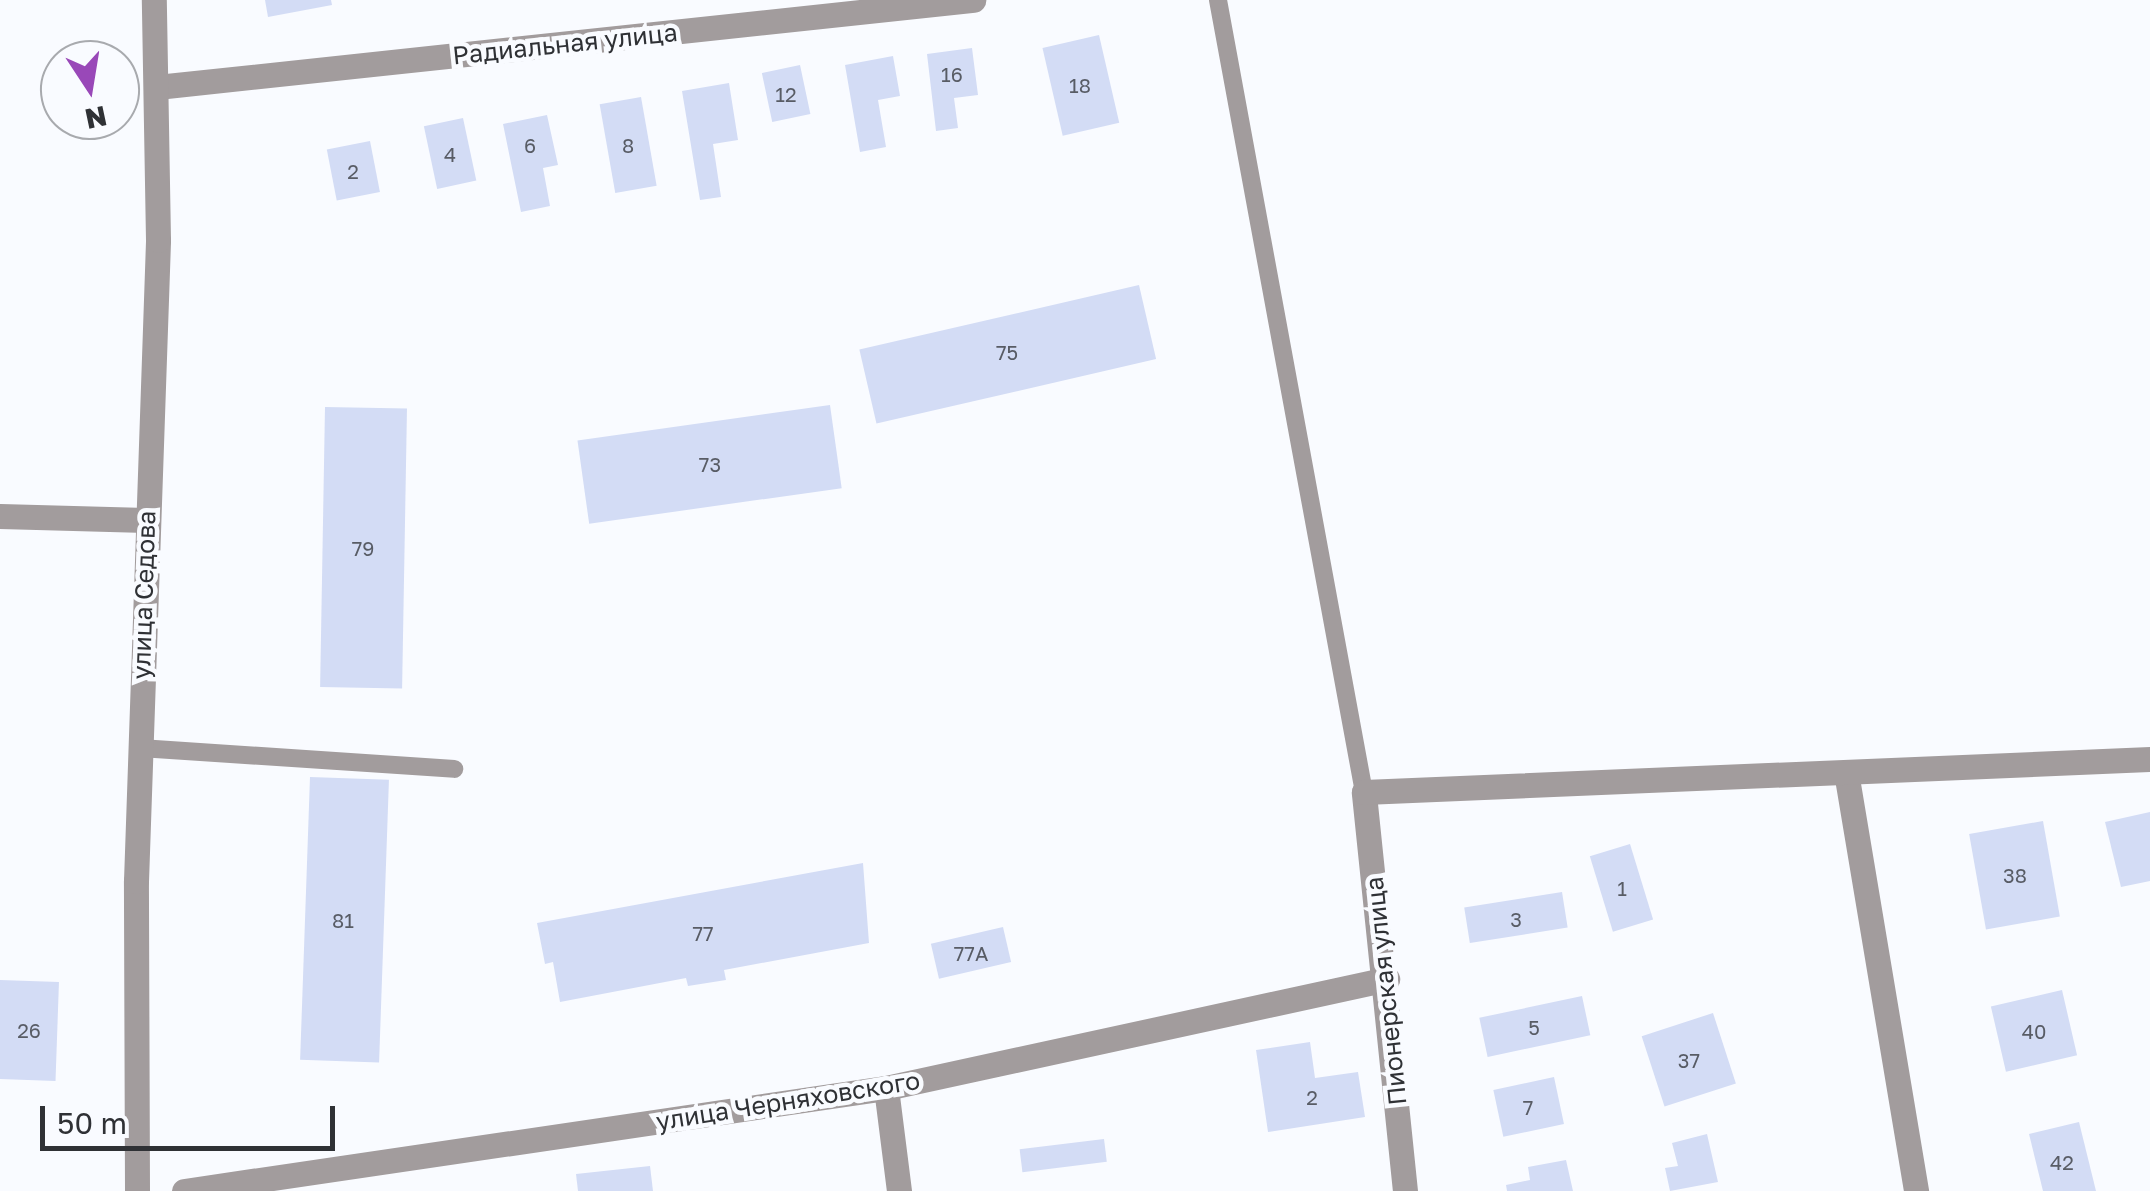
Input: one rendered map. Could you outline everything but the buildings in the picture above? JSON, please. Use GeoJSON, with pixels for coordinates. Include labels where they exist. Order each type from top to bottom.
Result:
{"type":"FeatureCollection","features":[{"type":"Feature","properties":{"kind":"street","name":"улица Седова"},"geometry":{"type":"LineString","coordinates":[[137,1191],[140,748],[157,87],[154,0]]}},
{"type":"Feature","properties":{"kind":"street","name":"Радиальная улица"},"geometry":{"type":"LineString","coordinates":[[157,87],[973,0]]}},
{"type":"Feature","properties":{"kind":"street"},"geometry":{"type":"LineString","coordinates":[[0,516],[146,520]]}},
{"type":"Feature","properties":{"kind":"street"},"geometry":{"type":"LineString","coordinates":[[1364,792],[2150,759]]}},
{"type":"Feature","properties":{"kind":"street"},"geometry":{"type":"LineString","coordinates":[[1846,772],[1916,1191]]}},
{"type":"Feature","properties":{"kind":"street","name":"Пионерская улица"},"geometry":{"type":"LineString","coordinates":[[1364,792],[1405,1191]]}},
{"type":"Feature","properties":{"kind":"street","name":"улица Черняховского"},"geometry":{"type":"LineString","coordinates":[[184,1191],[886,1088],[1386,979]]}},
{"type":"Feature","properties":{"kind":"street"},"geometry":{"type":"LineString","coordinates":[[886,1088],[898,1191]]}},
{"type":"Feature","properties":{"kind":"lane"},"geometry":{"type":"LineString","coordinates":[[1218,0],[1364,792]]}},
{"type":"Feature","properties":{"kind":"lane"},"geometry":{"type":"LineString","coordinates":[[140,748],[454,769]]}}]}
